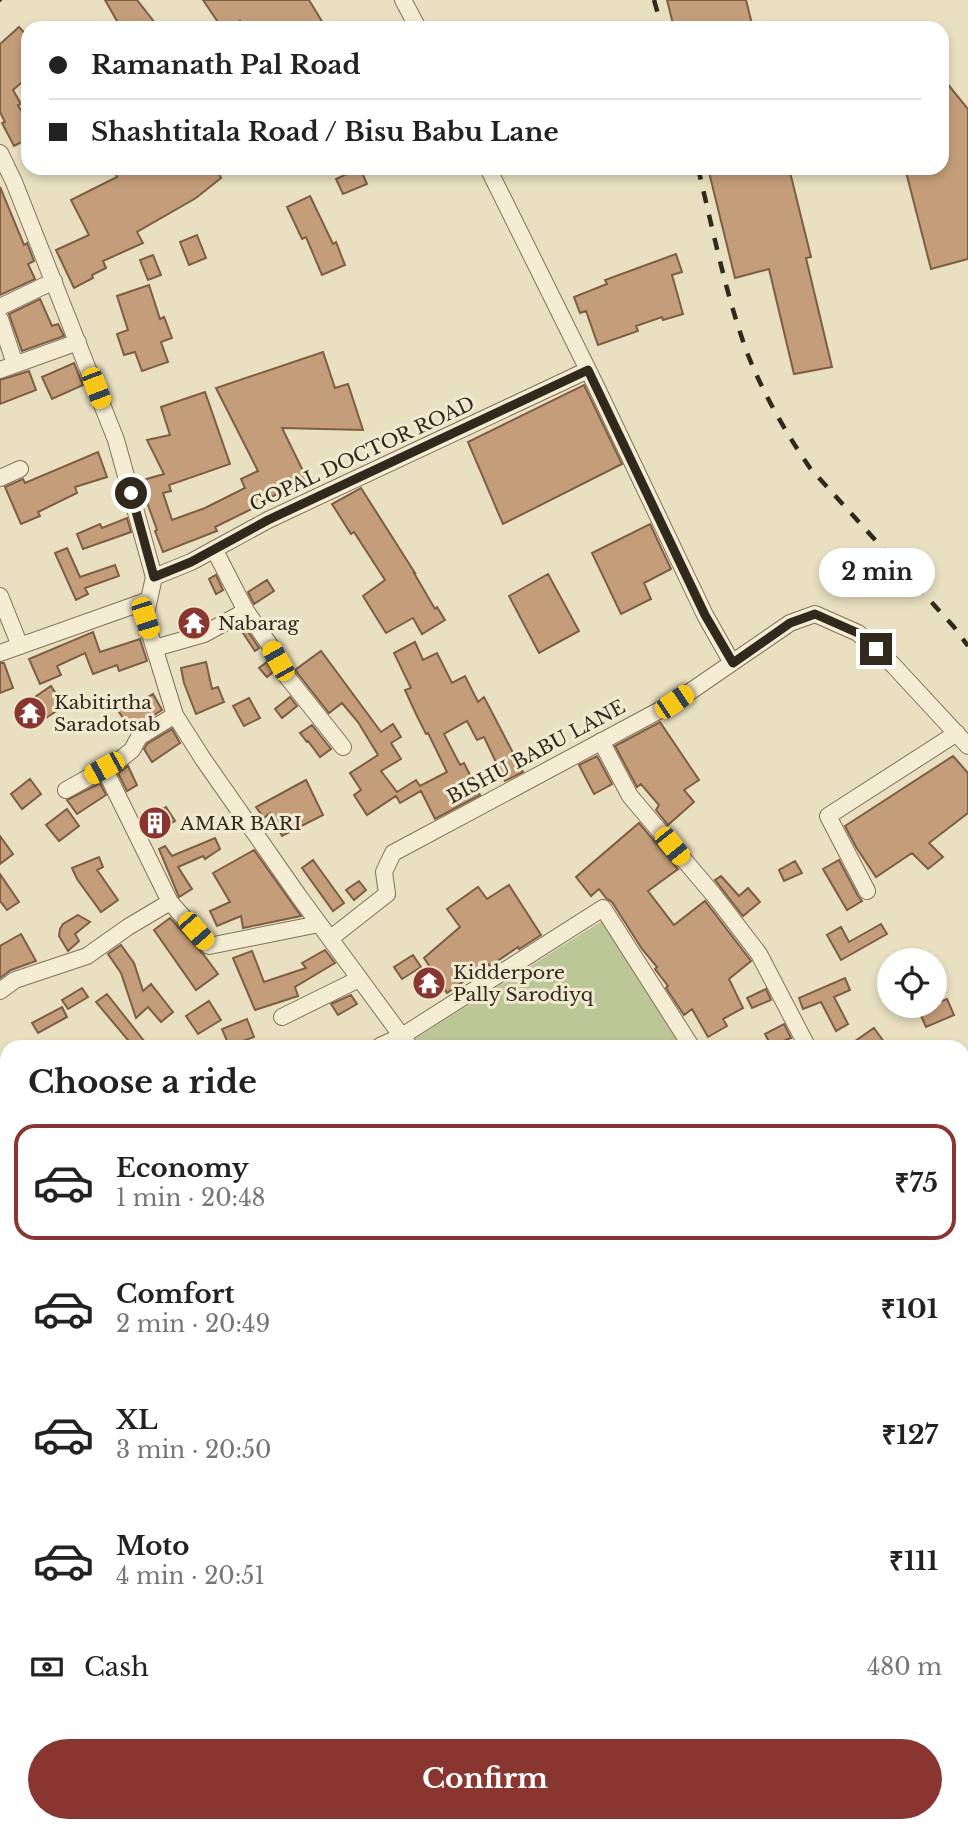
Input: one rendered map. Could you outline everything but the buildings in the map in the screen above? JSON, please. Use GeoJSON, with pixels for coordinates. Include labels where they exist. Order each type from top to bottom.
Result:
{"type":"FeatureCollection","features":[{"type":"Feature","properties":{"kind":"street"},"geometry":{"type":"LineString","coordinates":[[403,0],[414,21]]}},
{"type":"Feature","properties":{"kind":"street"},"geometry":{"type":"LineString","coordinates":[[0,153],[14,182],[116,440],[154,577],[145,618],[175,715],[319,924],[404,1040]]}},
{"type":"Feature","properties":{"kind":"street"},"geometry":{"type":"LineString","coordinates":[[491,175],[705,615],[733,663]]}},
{"type":"Feature","properties":{"kind":"street"},"geometry":{"type":"LineString","coordinates":[[0,307],[54,281]]}},
{"type":"Feature","properties":{"kind":"street"},"geometry":{"type":"LineString","coordinates":[[0,319],[8,367],[78,342]]}},
{"type":"Feature","properties":{"kind":"street","name":"GOPAL DOCTOR ROAD"},"geometry":{"type":"LineString","coordinates":[[154,577],[191,562],[268,520],[588,370]]}},
{"type":"Feature","properties":{"kind":"street"},"geometry":{"type":"LineString","coordinates":[[0,478],[20,469]]}},
{"type":"Feature","properties":{"kind":"street"},"geometry":{"type":"LineString","coordinates":[[214,549],[246,611],[288,678],[343,747]]}},
{"type":"Feature","properties":{"kind":"street"},"geometry":{"type":"LineString","coordinates":[[0,596],[20,646]]}},
{"type":"Feature","properties":{"kind":"street"},"geometry":{"type":"LineString","coordinates":[[0,653],[149,602]]}},
{"type":"Feature","properties":{"kind":"street"},"geometry":{"type":"LineString","coordinates":[[155,648],[204,634],[246,611]]}},
{"type":"Feature","properties":{"kind":"street","name":"BISHU BABU LANE"},"geometry":{"type":"LineString","coordinates":[[331,938],[387,894],[384,872],[393,853],[674,702],[790,623],[815,614],[858,633],[957,733]]}},
{"type":"Feature","properties":{"kind":"street"},"geometry":{"type":"LineString","coordinates":[[66,790],[132,750],[139,737],[175,715]]}},
{"type":"Feature","properties":{"kind":"street"},"geometry":{"type":"LineString","coordinates":[[867,891],[828,816],[957,733],[968,746]]}},
{"type":"Feature","properties":{"kind":"street"},"geometry":{"type":"LineString","coordinates":[[601,741],[630,796],[713,894],[759,954],[804,1040]]}},
{"type":"Feature","properties":{"kind":"street"},"geometry":{"type":"LineString","coordinates":[[104,768],[170,902],[209,946],[319,924]]}},
{"type":"Feature","properties":{"kind":"street"},"geometry":{"type":"LineString","coordinates":[[0,990],[15,980],[87,956],[170,902]]}},
{"type":"Feature","properties":{"kind":"street"},"geometry":{"type":"LineString","coordinates":[[406,1040],[603,908],[687,1040]]}},
{"type":"Feature","properties":{"kind":"street"},"geometry":{"type":"LineString","coordinates":[[282,1017],[359,979]]}},
{"type":"Feature","properties":{"kind":"green space"},"geometry":{"type":"Polygon","coordinates":[[[602,921],[678,1040],[413,1040],[602,921]]]}},
{"type":"Feature","properties":{"kind":"railway"},"geometry":{"type":"LineString","coordinates":[[654,0],[660,21]]}},
{"type":"Feature","properties":{"kind":"railway"},"geometry":{"type":"LineString","coordinates":[[700,175],[740,333],[754,370],[776,413],[810,468],[954,627],[968,646]]}},
{"type":"Feature","properties":{"kind":"place","name":"Nabarag"},"geometry":{"type":"Point","coordinates":[194,623]}},
{"type":"Feature","properties":{"kind":"place","name":"Kabitirtha Saradotsab"},"geometry":{"type":"Point","coordinates":[30,713]}},
{"type":"Feature","properties":{"kind":"place","name":"AMAR BARI"},"geometry":{"type":"Point","coordinates":[155,823]}},
{"type":"Feature","properties":{"kind":"place","name":"Kidderpore Pally Sarodiyq"},"geometry":{"type":"Point","coordinates":[429,983]}},
{"type":"Feature","properties":{"kind":"route"},"geometry":{"type":"LineString","coordinates":[[131,493],[154,577],[191,562],[268,520],[588,370],[705,615],[733,663],[790,623],[815,614],[858,633],[876,649]]}}]}
